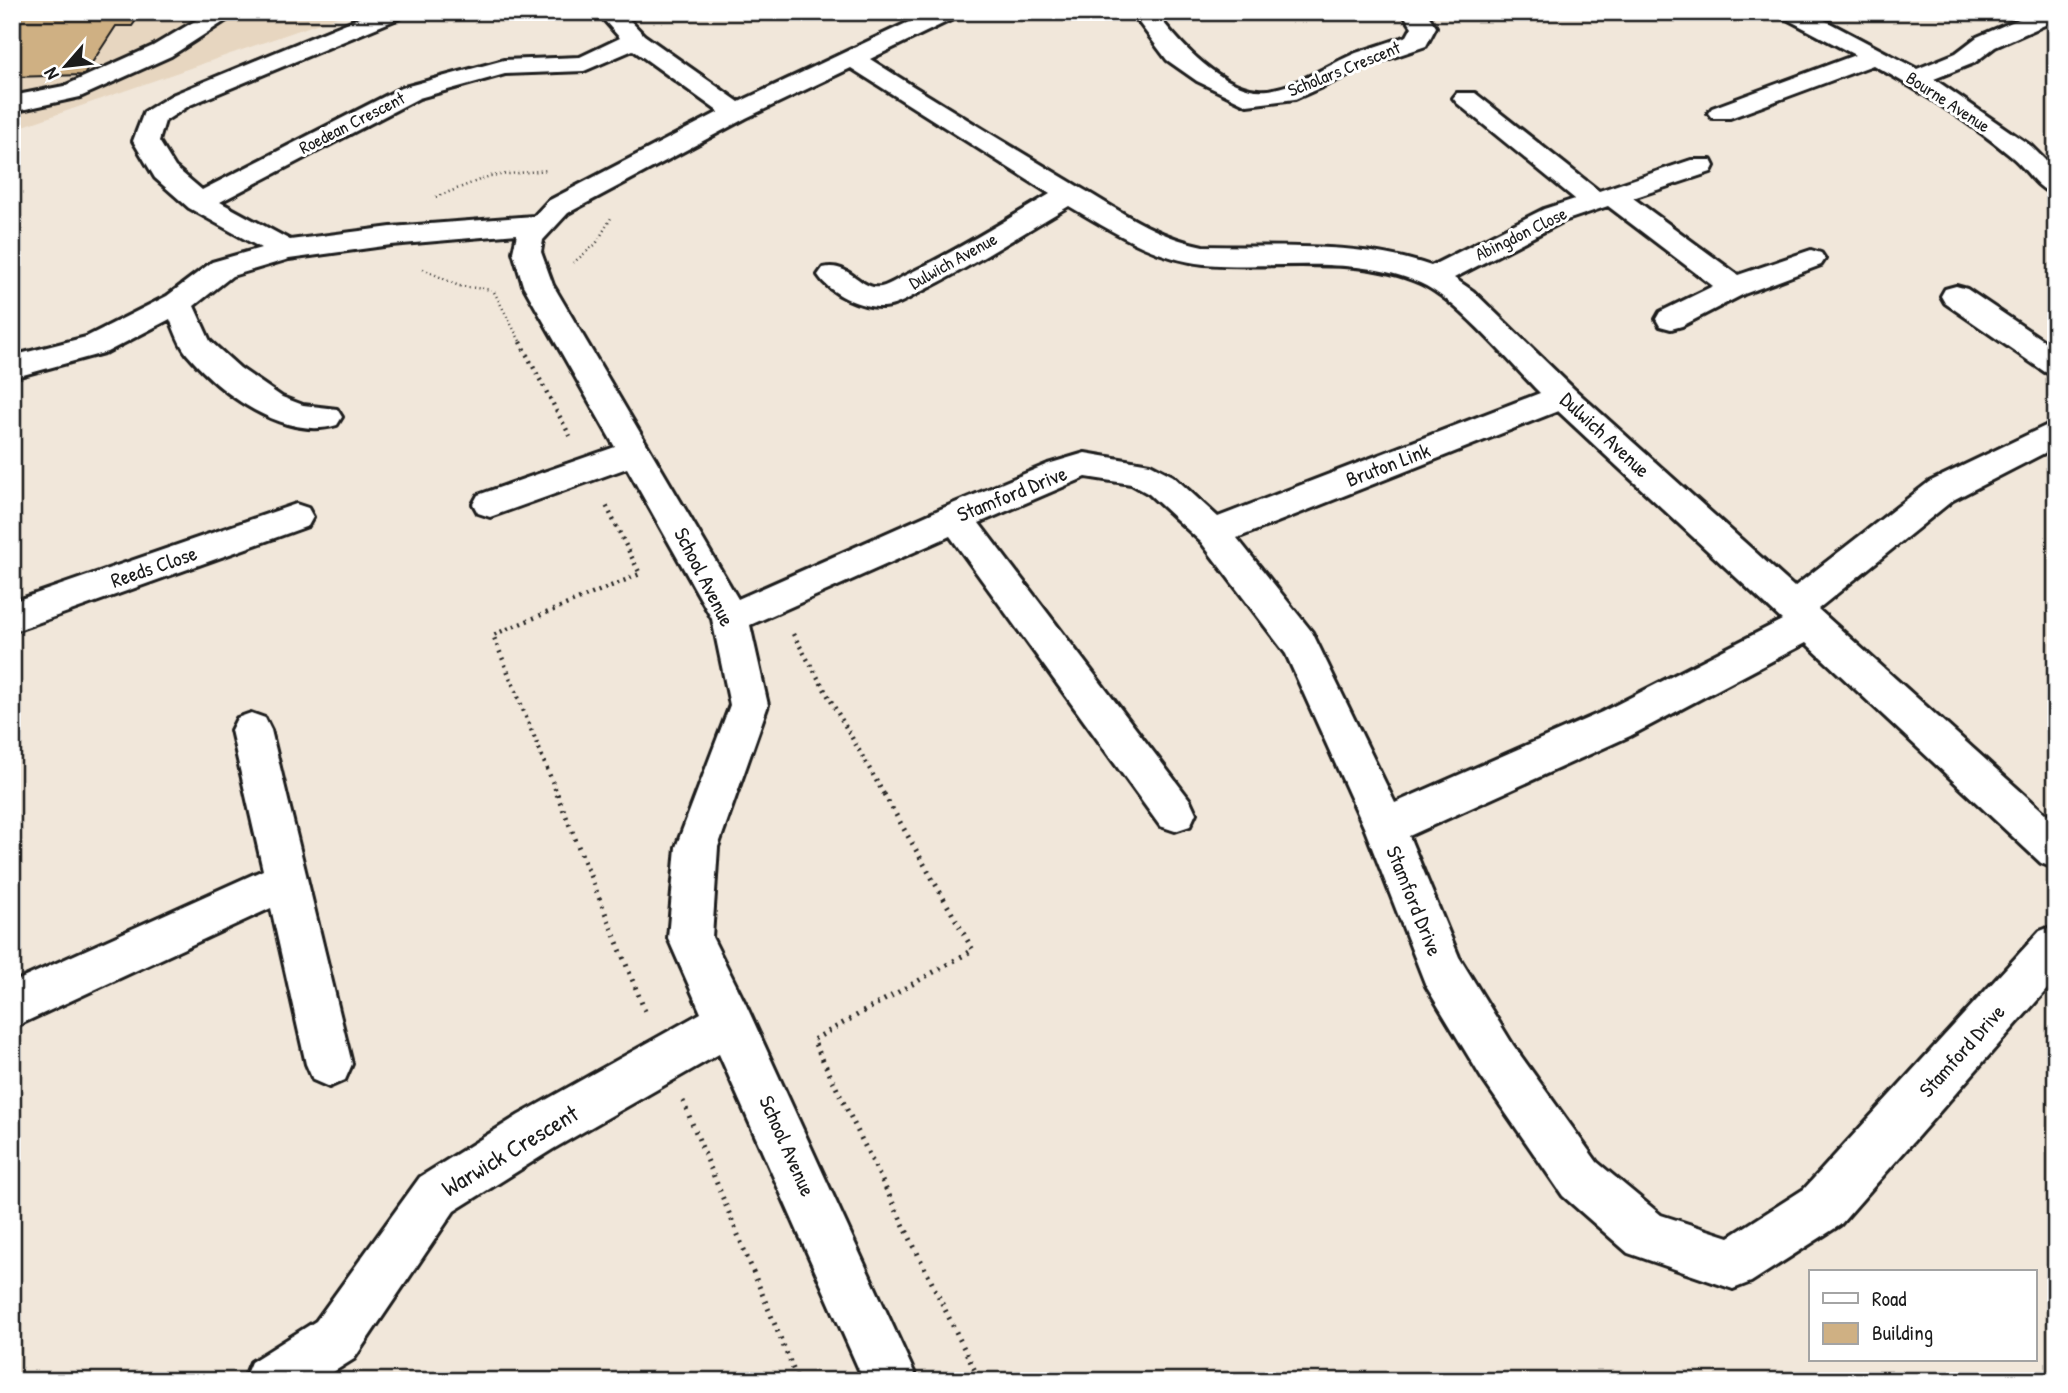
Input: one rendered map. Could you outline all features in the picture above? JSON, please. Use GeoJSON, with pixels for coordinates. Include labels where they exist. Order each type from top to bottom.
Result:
{"type":"FeatureCollection","features":[{"type":"Feature","properties":{"kind":"street"},"geometry":{"type":"LineString","coordinates":[[12,104],[71,92],[162,51],[227,12]]}},
{"type":"Feature","properties":{"kind":"street"},"geometry":{"type":"LineString","coordinates":[[286,250],[199,202],[165,172],[146,142],[153,117],[181,100],[394,12]]}},
{"type":"Feature","properties":{"kind":"street"},"geometry":{"type":"LineString","coordinates":[[609,12],[635,40],[737,113]]}},
{"type":"Feature","properties":{"kind":"street"},"geometry":{"type":"LineString","coordinates":[[12,367],[96,345],[178,303],[222,269],[286,250],[411,235],[539,224],[558,207],[737,113],[949,12]]}},
{"type":"Feature","properties":{"kind":"street","name":"Scholars Crescent"},"geometry":{"type":"LineString","coordinates":[[1143,12],[1176,54],[1206,76],[1247,97],[1286,94],[1364,59],[1417,41],[1424,27],[1415,12]]}},
{"type":"Feature","properties":{"kind":"street","name":"Bourne Avenue"},"geometry":{"type":"LineString","coordinates":[[1791,12],[1916,78],[2022,152],[2056,187]]}},
{"type":"Feature","properties":{"kind":"street"},"geometry":{"type":"LineString","coordinates":[[1916,78],[1965,58],[1986,41],[2055,12]]}},
{"type":"Feature","properties":{"kind":"street","name":"Roedean Crescent"},"geometry":{"type":"LineString","coordinates":[[199,202],[410,93],[504,67],[583,64],[635,40]]}},
{"type":"Feature","properties":{"kind":"street"},"geometry":{"type":"LineString","coordinates":[[1721,113],[1873,57]]}},
{"type":"Feature","properties":{"kind":"street","name":"Dulwich Avenue"},"geometry":{"type":"LineString","coordinates":[[853,59],[969,134],[1137,234],[1172,249],[1203,255],[1353,260],[1402,266],[1433,277],[1462,298],[1563,397],[2056,850]]}},
{"type":"Feature","properties":{"kind":"street"},"geometry":{"type":"LineString","coordinates":[[1466,98],[1602,197],[1734,287]]}},
{"type":"Feature","properties":{"kind":"street"},"geometry":{"type":"LineString","coordinates":[[2022,152],[2056,146]]}},
{"type":"Feature","properties":{"kind":"street","name":"Abingdon Close"},"geometry":{"type":"LineString","coordinates":[[1433,277],[1554,215],[1701,166]]}},
{"type":"Feature","properties":{"kind":"street","name":"Dulwich Avenue"},"geometry":{"type":"LineString","coordinates":[[833,275],[864,296],[885,297],[941,270],[1071,193]]}},
{"type":"Feature","properties":{"kind":"street","name":"School Avenue"},"geometry":{"type":"LineString","coordinates":[[539,224],[529,238],[527,252],[536,279],[730,618],[749,705],[697,848],[690,938],[730,1021],[891,1381]]}},
{"type":"Feature","properties":{"kind":"street"},"geometry":{"type":"LineString","coordinates":[[1671,319],[1734,287],[1811,259]]}},
{"type":"Feature","properties":{"kind":"street"},"geometry":{"type":"LineString","coordinates":[[1956,296],[2056,364]]}},
{"type":"Feature","properties":{"kind":"street"},"geometry":{"type":"LineString","coordinates":[[178,303],[197,345],[229,376],[271,405],[301,416],[326,417]]}},
{"type":"Feature","properties":{"kind":"street","name":"Bruton Link"},"geometry":{"type":"LineString","coordinates":[[1213,533],[1563,397]]}},
{"type":"Feature","properties":{"kind":"street"},"geometry":{"type":"LineString","coordinates":[[1385,827],[1616,724],[1801,616],[1941,491],[2056,433]]}},
{"type":"Feature","properties":{"kind":"street"},"geometry":{"type":"LineString","coordinates":[[490,504],[636,452]]}},
{"type":"Feature","properties":{"kind":"street","name":"Stamford Drive"},"geometry":{"type":"LineString","coordinates":[[730,618],[1038,481],[1085,465],[1138,473],[1161,485],[1213,533],[1298,643],[1324,691],[1385,827],[1442,971],[1497,1061],[1580,1179],[1646,1235],[1733,1264],[1822,1207],[2056,946]]}},
{"type":"Feature","properties":{"kind":"street","name":"Reeds Close"},"geometry":{"type":"LineString","coordinates":[[12,617],[296,517]]}},
{"type":"Feature","properties":{"kind":"street"},"geometry":{"type":"LineString","coordinates":[[955,517],[1175,813]]}},
{"type":"Feature","properties":{"kind":"street"},"geometry":{"type":"LineString","coordinates":[[251,730],[330,1065]]}},
{"type":"Feature","properties":{"kind":"street"},"geometry":{"type":"LineString","coordinates":[[12,1006],[287,880]]}},
{"type":"Feature","properties":{"kind":"street","name":"Warwick Crescent"},"geometry":{"type":"LineString","coordinates":[[270,1381],[335,1340],[437,1194],[536,1132],[666,1061],[730,1021]]}},
{"type":"Feature","properties":{"kind":"path"},"geometry":{"type":"LineString","coordinates":[[536,279],[557,273],[574,263],[594,248],[606,233],[612,215],[613,200],[600,184],[571,174],[547,170],[506,172],[485,177],[437,197],[418,212],[411,235],[410,251],[417,265],[438,279],[459,286],[493,290],[640,574],[493,635],[798,1381]]}},
{"type":"Feature","properties":{"kind":"path"},"geometry":{"type":"LineString","coordinates":[[773,600],[973,950],[813,1040],[980,1381]]}},
{"type":"Feature","properties":{"kind":"shaded area"},"geometry":{"type":"Polygon","coordinates":[[[12,12],[351,12],[12,130],[12,12]]]}},
{"type":"Feature","properties":{"kind":"building"},"geometry":{"type":"Polygon","coordinates":[[[12,12],[142,12],[132,26],[116,26],[84,75],[12,77],[12,12]]]}}]}
